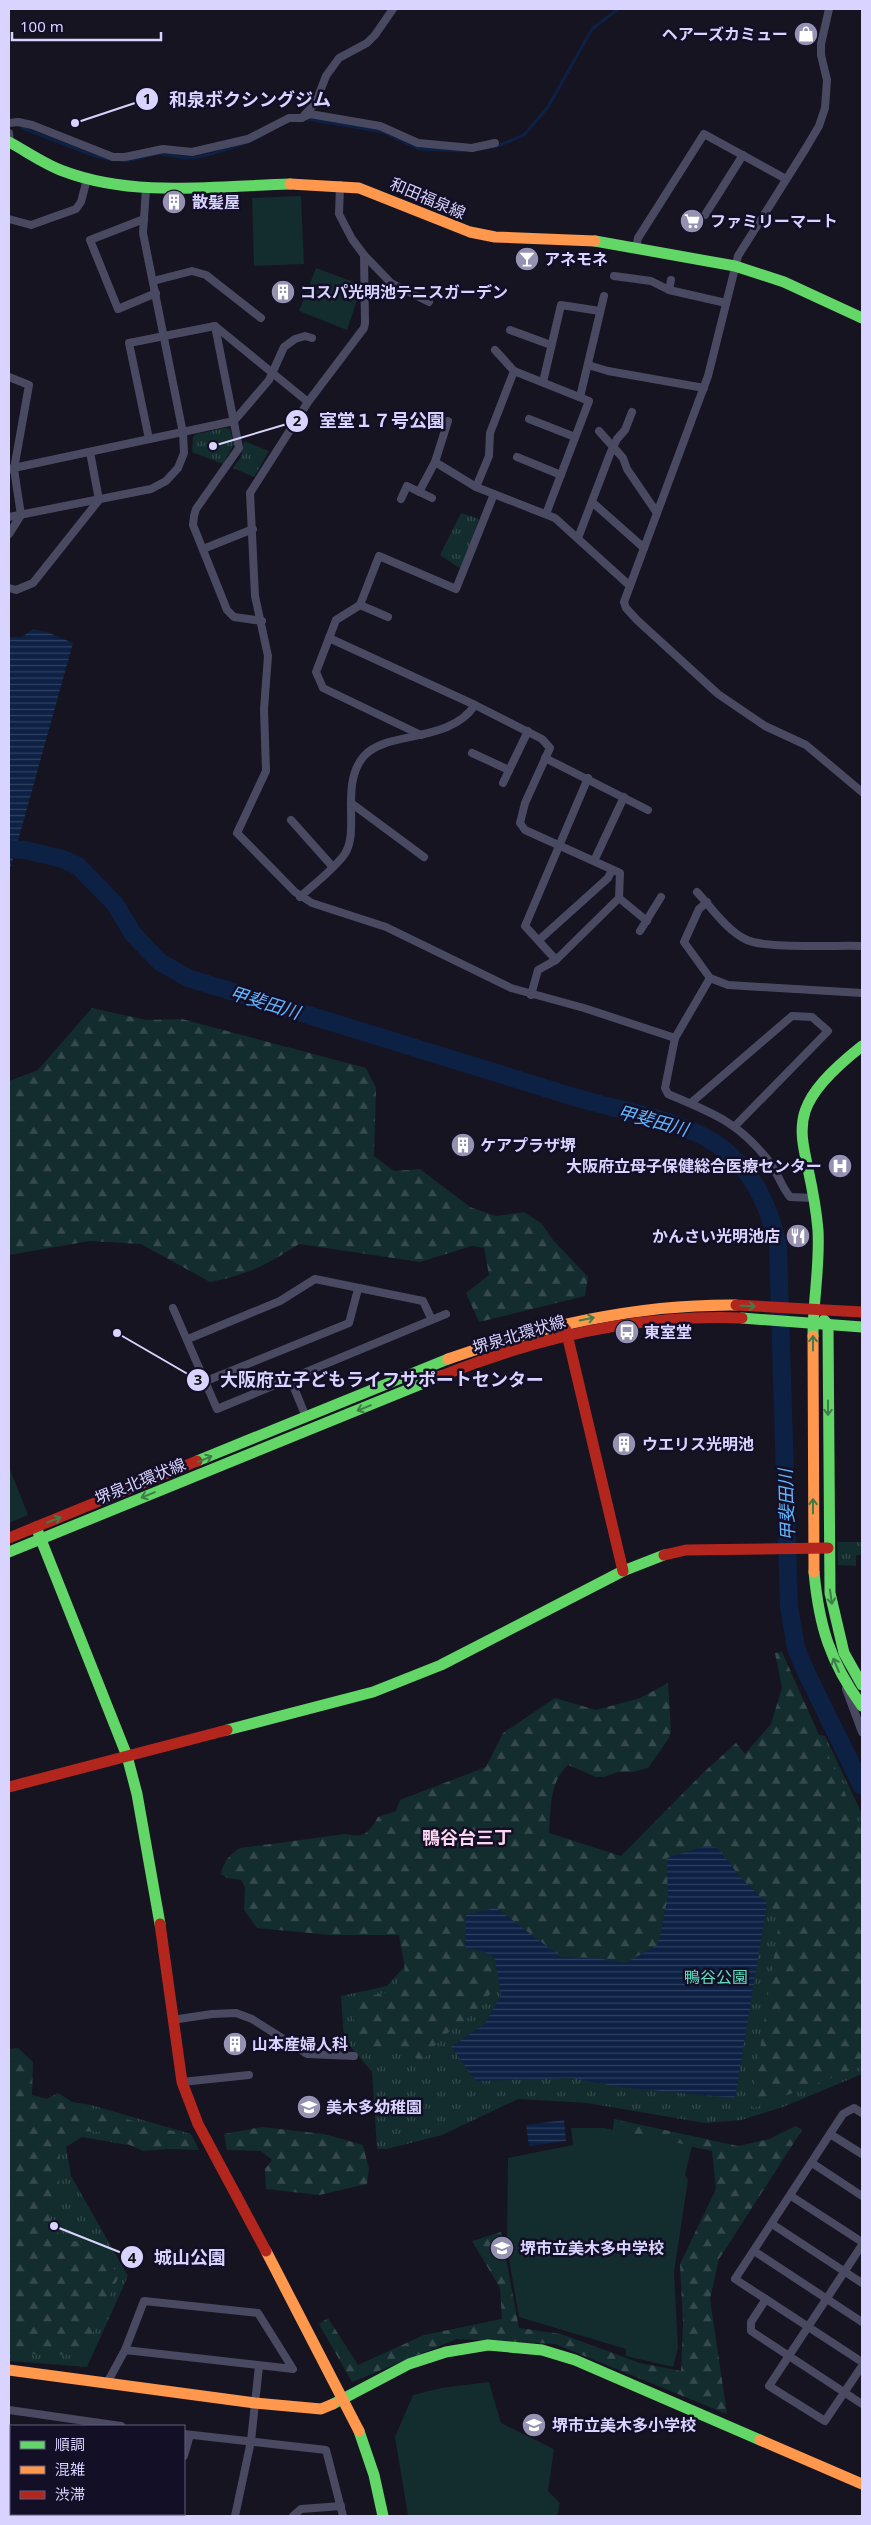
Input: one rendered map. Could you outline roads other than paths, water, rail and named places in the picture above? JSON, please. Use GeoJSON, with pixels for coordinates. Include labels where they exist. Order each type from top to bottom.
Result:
{"type":"FeatureCollection","features":[{"type":"Feature","properties":{"kind":"street"},"geometry":{"type":"LineString","coordinates":[[302,118],[316,102],[326,76],[339,58],[375,35],[393,9]]}},
{"type":"Feature","properties":{"kind":"street"},"geometry":{"type":"LineString","coordinates":[[829,9],[821,44],[821,55],[827,80],[825,108],[819,126],[738,256],[704,388],[624,602],[626,608],[718,694],[765,726],[806,745],[862,792]]}},
{"type":"Feature","properties":{"kind":"street"},"geometry":{"type":"LineString","coordinates":[[9,123],[18,122],[32,125],[104,155],[126,157],[163,149],[192,152],[248,139],[289,118],[302,118],[310,114],[380,126],[418,143],[472,148],[494,143]]}},
{"type":"Feature","properties":{"kind":"street"},"geometry":{"type":"LineString","coordinates":[[636,247],[638,238],[704,134],[786,178]]}},
{"type":"Feature","properties":{"kind":"street","name":"和田福泉線"},"geometry":{"type":"LineString","coordinates":[[9,139],[38,160],[87,179],[117,186],[146,188],[296,184],[340,185],[375,193],[443,223],[470,232],[495,237],[581,239],[636,247],[735,266],[784,282],[862,318]]}},
{"type":"Feature","properties":{"kind":"street"},"geometry":{"type":"LineString","coordinates":[[705,215],[743,155]]}},
{"type":"Feature","properties":{"kind":"street"},"geometry":{"type":"LineString","coordinates":[[9,219],[31,225],[76,208],[81,202],[87,179]]}},
{"type":"Feature","properties":{"kind":"street"},"geometry":{"type":"LineString","coordinates":[[340,185],[339,214],[344,226],[364,255],[392,283],[429,302]]}},
{"type":"Feature","properties":{"kind":"street"},"geometry":{"type":"LineString","coordinates":[[9,517],[151,490],[166,481],[181,462],[185,443],[143,233],[146,188]]}},
{"type":"Feature","properties":{"kind":"street"},"geometry":{"type":"LineString","coordinates":[[718,195],[726,201]]}},
{"type":"Feature","properties":{"kind":"street"},"geometry":{"type":"LineString","coordinates":[[144,219],[90,240],[118,309],[156,293]]}},
{"type":"Feature","properties":{"kind":"street"},"geometry":{"type":"LineString","coordinates":[[364,255],[366,306],[364,328],[308,402],[250,493],[255,596],[262,621],[268,656],[264,709],[266,771],[237,833],[300,897],[312,904],[386,927],[485,977],[531,995],[584,1008],[675,1038]]}},
{"type":"Feature","properties":{"kind":"street"},"geometry":{"type":"LineString","coordinates":[[623,277],[624,268]]}},
{"type":"Feature","properties":{"kind":"street"},"geometry":{"type":"LineString","coordinates":[[153,281],[192,271],[206,274],[262,318]]}},
{"type":"Feature","properties":{"kind":"street"},"geometry":{"type":"LineString","coordinates":[[614,276],[651,281],[669,290],[726,303]]}},
{"type":"Feature","properties":{"kind":"street"},"geometry":{"type":"LineString","coordinates":[[669,290],[671,280]]}},
{"type":"Feature","properties":{"kind":"street"},"geometry":{"type":"LineString","coordinates":[[580,397],[604,296]]}},
{"type":"Feature","properties":{"kind":"street"},"geometry":{"type":"LineString","coordinates":[[543,382],[561,305],[600,310]]}},
{"type":"Feature","properties":{"kind":"street"},"geometry":{"type":"LineString","coordinates":[[149,439],[129,343],[215,326],[308,402]]}},
{"type":"Feature","properties":{"kind":"street"},"geometry":{"type":"LineString","coordinates":[[215,326],[239,448],[196,509],[193,525],[227,610],[234,616],[262,621]]}},
{"type":"Feature","properties":{"kind":"street"},"geometry":{"type":"LineString","coordinates":[[510,330],[552,345]]}},
{"type":"Feature","properties":{"kind":"street"},"geometry":{"type":"LineString","coordinates":[[11,469],[234,421],[269,380],[284,347],[289,342],[305,336],[312,338]]}},
{"type":"Feature","properties":{"kind":"street"},"geometry":{"type":"LineString","coordinates":[[495,350],[514,371],[589,400],[546,514]]}},
{"type":"Feature","properties":{"kind":"street"},"geometry":{"type":"LineString","coordinates":[[588,364],[608,371],[704,388]]}},
{"type":"Feature","properties":{"kind":"street"},"geometry":{"type":"LineString","coordinates":[[476,487],[489,456],[490,433],[514,371]]}},
{"type":"Feature","properties":{"kind":"street"},"geometry":{"type":"LineString","coordinates":[[9,377],[29,385],[11,469],[22,515],[9,534]]}},
{"type":"Feature","properties":{"kind":"street"},"geometry":{"type":"LineString","coordinates":[[578,538],[613,446],[625,430],[632,412]]}},
{"type":"Feature","properties":{"kind":"street"},"geometry":{"type":"LineString","coordinates":[[529,419],[575,437]]}},
{"type":"Feature","properties":{"kind":"street"},"geometry":{"type":"LineString","coordinates":[[419,492],[436,462],[448,421]]}},
{"type":"Feature","properties":{"kind":"street"},"geometry":{"type":"LineString","coordinates":[[436,429],[444,432]]}},
{"type":"Feature","properties":{"kind":"street"},"geometry":{"type":"LineString","coordinates":[[599,431],[623,458],[626,469],[657,513]]}},
{"type":"Feature","properties":{"kind":"street"},"geometry":{"type":"LineString","coordinates":[[9,588],[16,590],[33,583],[99,500],[90,452]]}},
{"type":"Feature","properties":{"kind":"street"},"geometry":{"type":"LineString","coordinates":[[517,457],[561,475]]}},
{"type":"Feature","properties":{"kind":"street"},"geometry":{"type":"LineString","coordinates":[[436,462],[476,487],[555,518],[630,586]]}},
{"type":"Feature","properties":{"kind":"street"},"geometry":{"type":"LineString","coordinates":[[401,499],[406,486],[432,498]]}},
{"type":"Feature","properties":{"kind":"street"},"geometry":{"type":"LineString","coordinates":[[421,735],[324,688],[316,672],[336,620],[360,605],[379,556],[456,589],[494,494]]}},
{"type":"Feature","properties":{"kind":"street"},"geometry":{"type":"LineString","coordinates":[[592,502],[644,548]]}},
{"type":"Feature","properties":{"kind":"street"},"geometry":{"type":"LineString","coordinates":[[203,549],[253,528]]}},
{"type":"Feature","properties":{"kind":"street"},"geometry":{"type":"LineString","coordinates":[[360,605],[388,617]]}},
{"type":"Feature","properties":{"kind":"street"},"geometry":{"type":"LineString","coordinates":[[329,638],[528,731],[542,739],[550,748],[525,803],[520,824],[525,830],[620,873],[620,898],[556,960],[538,970],[531,995]]}},
{"type":"Feature","properties":{"kind":"street"},"geometry":{"type":"LineString","coordinates":[[300,897],[345,854],[349,843],[353,774],[366,754],[376,747],[421,735],[460,721],[475,705]]}},
{"type":"Feature","properties":{"kind":"street"},"geometry":{"type":"LineString","coordinates":[[503,784],[528,731]]}},
{"type":"Feature","properties":{"kind":"street"},"geometry":{"type":"LineString","coordinates":[[472,753],[509,770]]}},
{"type":"Feature","properties":{"kind":"street"},"geometry":{"type":"LineString","coordinates":[[545,758],[588,778],[648,810]]}},
{"type":"Feature","properties":{"kind":"street"},"geometry":{"type":"LineString","coordinates":[[556,960],[525,926],[588,778]]}},
{"type":"Feature","properties":{"kind":"street"},"geometry":{"type":"LineString","coordinates":[[594,861],[624,797]]}},
{"type":"Feature","properties":{"kind":"street"},"geometry":{"type":"LineString","coordinates":[[351,803],[424,857]]}},
{"type":"Feature","properties":{"kind":"street"},"geometry":{"type":"LineString","coordinates":[[291,820],[332,866]]}},
{"type":"Feature","properties":{"kind":"street"},"geometry":{"type":"LineString","coordinates":[[539,940],[608,878],[612,870]]}},
{"type":"Feature","properties":{"kind":"street"},"geometry":{"type":"LineString","coordinates":[[697,892],[732,931],[747,940],[775,944],[862,946]]}},
{"type":"Feature","properties":{"kind":"street"},"geometry":{"type":"LineString","coordinates":[[640,931],[662,897]]}},
{"type":"Feature","properties":{"kind":"street"},"geometry":{"type":"LineString","coordinates":[[620,898],[647,920]]}},
{"type":"Feature","properties":{"kind":"street"},"geometry":{"type":"LineString","coordinates":[[706,902],[699,909],[684,942],[710,978],[741,987],[862,993]]}},
{"type":"Feature","properties":{"kind":"street"},"geometry":{"type":"LineString","coordinates":[[710,978],[675,1038],[665,1088],[668,1094],[692,1102],[735,1126],[768,1160],[790,1197],[814,1198]]}},
{"type":"Feature","properties":{"kind":"street"},"geometry":{"type":"LineString","coordinates":[[692,1102],[792,1016],[812,1017],[828,1031],[735,1126]]}},
{"type":"Feature","properties":{"kind":"street"},"geometry":{"type":"LineString","coordinates":[[862,1046],[829,1072],[819,1085],[801,1120],[802,1141],[814,1198],[818,1259],[814,1322],[808,1548],[818,1607],[826,1640],[862,1732]]}},
{"type":"Feature","properties":{"kind":"street"},"geometry":{"type":"LineString","coordinates":[[188,1339],[280,1301],[315,1279],[423,1302],[431,1318]]}},
{"type":"Feature","properties":{"kind":"street"},"geometry":{"type":"LineString","coordinates":[[206,1382],[349,1323],[358,1289]]}},
{"type":"Feature","properties":{"kind":"street","name":"堺泉北環状線"},"geometry":{"type":"LineString","coordinates":[[9,1538],[446,1360],[509,1337],[565,1323],[653,1308],[720,1305],[816,1308],[862,1312]]}},
{"type":"Feature","properties":{"kind":"street"},"geometry":{"type":"LineString","coordinates":[[173,1308],[217,1409],[431,1318],[446,1314]]}},
{"type":"Feature","properties":{"kind":"street"},"geometry":{"type":"LineString","coordinates":[[816,1308],[828,1325],[828,1548],[830,1593],[835,1625],[844,1651],[862,1685]]}},
{"type":"Feature","properties":{"kind":"street","name":"堺泉北環状線"},"geometry":{"type":"LineString","coordinates":[[9,1552],[447,1374],[501,1354],[568,1336],[626,1325],[700,1318],[790,1320],[862,1327]]}},
{"type":"Feature","properties":{"kind":"street"},"geometry":{"type":"LineString","coordinates":[[565,1323],[623,1571]]}},
{"type":"Feature","properties":{"kind":"street"},"geometry":{"type":"LineString","coordinates":[[290,1378],[306,1417]]}},
{"type":"Feature","properties":{"kind":"street"},"geometry":{"type":"LineString","coordinates":[[36,1527],[127,1756],[137,1794],[156,1898],[182,2082],[198,2124],[358,2426],[374,2475],[383,2516]]}},
{"type":"Feature","properties":{"kind":"street"},"geometry":{"type":"LineString","coordinates":[[9,1788],[374,1692],[441,1665],[623,1571],[660,1556],[686,1550],[828,1548]]}},
{"type":"Feature","properties":{"kind":"street"},"geometry":{"type":"LineString","coordinates":[[844,1684],[862,1706]]}},
{"type":"Feature","properties":{"kind":"street"},"geometry":{"type":"LineString","coordinates":[[172,2020],[212,2014],[236,2013],[252,2019],[307,2054],[354,2056]]}},
{"type":"Feature","properties":{"kind":"street"},"geometry":{"type":"LineString","coordinates":[[182,2082],[249,2075]]}},
{"type":"Feature","properties":{"kind":"street"},"geometry":{"type":"LineString","coordinates":[[862,2113],[854,2108],[843,2114],[735,2279],[862,2362]]}},
{"type":"Feature","properties":{"kind":"street"},"geometry":{"type":"LineString","coordinates":[[830,2134],[862,2154]]}},
{"type":"Feature","properties":{"kind":"street"},"geometry":{"type":"LineString","coordinates":[[812,2163],[862,2196]]}},
{"type":"Feature","properties":{"kind":"street"},"geometry":{"type":"LineString","coordinates":[[791,2196],[861,2240],[844,2272],[769,2386],[825,2421],[862,2366]]}},
{"type":"Feature","properties":{"kind":"street"},"geometry":{"type":"LineString","coordinates":[[772,2224],[862,2283]]}},
{"type":"Feature","properties":{"kind":"street"},"geometry":{"type":"LineString","coordinates":[[754,2251],[862,2322]]}},
{"type":"Feature","properties":{"kind":"street"},"geometry":{"type":"LineString","coordinates":[[766,2299],[751,2322],[751,2332],[862,2404]]}},
{"type":"Feature","properties":{"kind":"street"},"geometry":{"type":"LineString","coordinates":[[107,2383],[125,2350],[144,2301],[258,2313],[293,2369],[125,2350]]}},
{"type":"Feature","properties":{"kind":"street"},"geometry":{"type":"LineString","coordinates":[[9,2370],[255,2403],[321,2409],[345,2399],[409,2364],[446,2352],[488,2345],[542,2350],[575,2360],[862,2484]]}},
{"type":"Feature","properties":{"kind":"street"},"geometry":{"type":"LineString","coordinates":[[235,2516],[251,2441],[259,2366]]}},
{"type":"Feature","properties":{"kind":"street"},"geometry":{"type":"LineString","coordinates":[[9,2410],[114,2425]]}},
{"type":"Feature","properties":{"kind":"street"},"geometry":{"type":"LineString","coordinates":[[55,2425],[58,2417]]}},
{"type":"Feature","properties":{"kind":"street"},"geometry":{"type":"LineString","coordinates":[[185,2449],[187,2434],[326,2450],[343,2516]]}},
{"type":"Feature","properties":{"kind":"street"},"geometry":{"type":"LineString","coordinates":[[292,2516],[301,2509],[341,2506]]}},
{"type":"Feature","properties":{"kind":"water"},"geometry":{"type":"Polygon","coordinates":[[[33,629],[47,632],[73,643],[9,873],[9,637],[22,637],[33,629]]]}},
{"type":"Feature","properties":{"kind":"water"},"geometry":{"type":"Polygon","coordinates":[[[705,1846],[718,1848],[740,1877],[767,1903],[735,2098],[620,2087],[571,2078],[476,2081],[451,2047],[485,2024],[501,1995],[495,1958],[482,1951],[465,1948],[466,1915],[496,1908],[561,1957],[596,1958],[625,1963],[658,1945],[668,1896],[667,1858],[705,1846]]]}},
{"type":"Feature","properties":{"kind":"water"},"geometry":{"type":"Polygon","coordinates":[[[564,2120],[566,2141],[529,2146],[526,2125],[564,2120]]]}},
{"type":"Feature","properties":{"kind":"waterway"},"geometry":{"type":"LineString","coordinates":[[475,150],[498,146],[524,135],[548,107],[592,29],[618,9]]}},
{"type":"Feature","properties":{"kind":"waterway"},"geometry":{"type":"LineString","coordinates":[[307,119],[383,132],[419,149],[463,151]]}},
{"type":"Feature","properties":{"kind":"waterway"},"geometry":{"type":"LineString","coordinates":[[22,128],[95,156],[113,160]]}},
{"type":"Feature","properties":{"kind":"waterway"},"geometry":{"type":"LineString","coordinates":[[122,161],[156,154],[194,158],[237,146],[263,135]]}},
{"type":"Feature","properties":{"kind":"waterway","name":"甲斐田川"},"geometry":{"type":"LineString","coordinates":[[9,849],[25,850],[63,859],[78,866],[115,904],[133,934],[160,962],[188,978],[571,1096],[686,1128],[718,1145],[741,1166],[758,1190],[770,1216],[778,1246],[789,1607],[796,1648],[862,1786]]}},
{"type":"Feature","properties":{"kind":"place","name":"ヘアーズカミュー"},"geometry":{"type":"Point","coordinates":[806,34]}},
{"type":"Feature","properties":{"kind":"place","name":"和泉ボクシングジム"},"geometry":{"type":"Point","coordinates":[75,123]}},
{"type":"Feature","properties":{"kind":"place","name":"散髪屋"},"geometry":{"type":"Point","coordinates":[174,202]}},
{"type":"Feature","properties":{"kind":"place","name":"ファミリーマート"},"geometry":{"type":"Point","coordinates":[692,221]}},
{"type":"Feature","properties":{"kind":"place","name":"アネモネ"},"geometry":{"type":"Point","coordinates":[527,259]}},
{"type":"Feature","properties":{"kind":"place","name":"コスパ光明池テニスガーデン"},"geometry":{"type":"Point","coordinates":[283,292]}},
{"type":"Feature","properties":{"kind":"place","name":"室堂１７号公園"},"geometry":{"type":"Point","coordinates":[213,446]}},
{"type":"Feature","properties":{"kind":"place","name":"ケアプラザ堺"},"geometry":{"type":"Point","coordinates":[463,1145]}},
{"type":"Feature","properties":{"kind":"place","name":"大阪府立母子保健総合医療センター"},"geometry":{"type":"Point","coordinates":[840,1166]}},
{"type":"Feature","properties":{"kind":"place","name":"かんさい光明池店"},"geometry":{"type":"Point","coordinates":[798,1236]}},
{"type":"Feature","properties":{"kind":"place","name":"東室堂"},"geometry":{"type":"Point","coordinates":[627,1332]}},
{"type":"Feature","properties":{"kind":"place","name":"大阪府立子どもライフサポートセンター"},"geometry":{"type":"Point","coordinates":[117,1333]}},
{"type":"Feature","properties":{"kind":"place","name":"ウエリス光明池"},"geometry":{"type":"Point","coordinates":[624,1444]}},
{"type":"Feature","properties":{"kind":"place","name":"山本産婦人科"},"geometry":{"type":"Point","coordinates":[235,2044]}},
{"type":"Feature","properties":{"kind":"place","name":"美木多幼稚園"},"geometry":{"type":"Point","coordinates":[309,2107]}},
{"type":"Feature","properties":{"kind":"place","name":"城山公園"},"geometry":{"type":"Point","coordinates":[54,2226]}},
{"type":"Feature","properties":{"kind":"place","name":"堺市立美木多中学校"},"geometry":{"type":"Point","coordinates":[502,2248]}},
{"type":"Feature","properties":{"kind":"place","name":"堺市立美木多小学校"},"geometry":{"type":"Point","coordinates":[534,2425]}},
{"type":"Feature","properties":{"kind":"district","name":"鴨谷台三丁"},"geometry":{"type":"Point","coordinates":[467,1837]}},
{"type":"Feature","properties":{"kind":"park label","name":"鴨谷公園"},"geometry":{"type":"Point","coordinates":[716,1977]}}]}
